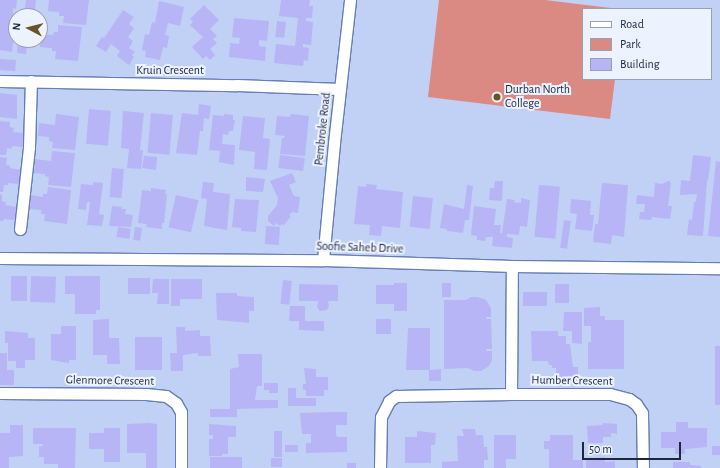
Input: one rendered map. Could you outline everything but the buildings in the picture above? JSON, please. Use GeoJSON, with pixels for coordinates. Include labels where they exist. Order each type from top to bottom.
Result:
{"type":"FeatureCollection","features":[{"type":"Feature","properties":{"kind":"street","name":"Pembroke Road"},"geometry":{"type":"LineString","coordinates":[[323,260],[350,0]]}},
{"type":"Feature","properties":{"kind":"street","name":"Kruin Crescent"},"geometry":{"type":"LineString","coordinates":[[0,81],[237,85],[340,89]]}},
{"type":"Feature","properties":{"kind":"street"},"geometry":{"type":"LineString","coordinates":[[20,229],[29,147],[31,81]]}},
{"type":"Feature","properties":{"kind":"street","name":"Soofie Saheb Drive"},"geometry":{"type":"LineString","coordinates":[[0,258],[323,260],[512,266],[720,268]]}},
{"type":"Feature","properties":{"kind":"street"},"geometry":{"type":"LineString","coordinates":[[511,394],[512,266]]}},
{"type":"Feature","properties":{"kind":"street","name":"Glenmore Crescent"},"geometry":{"type":"LineString","coordinates":[[0,393],[146,394],[166,396],[176,403],[181,412],[181,468]]}},
{"type":"Feature","properties":{"kind":"street","name":"Humber Crescent"},"geometry":{"type":"LineString","coordinates":[[380,468],[381,417],[390,401],[396,396],[511,394],[610,394],[623,396],[629,399],[636,404],[642,412],[643,468]]}},
{"type":"Feature","properties":{"kind":"green space"},"geometry":{"type":"Polygon","coordinates":[[[439,0],[545,0],[611,8],[582,8],[582,80],[615,80],[610,119],[428,97],[439,0]]]}},
{"type":"Feature","properties":{"kind":"place","name":"Durban North College"},"geometry":{"type":"Point","coordinates":[497,97]}}]}
